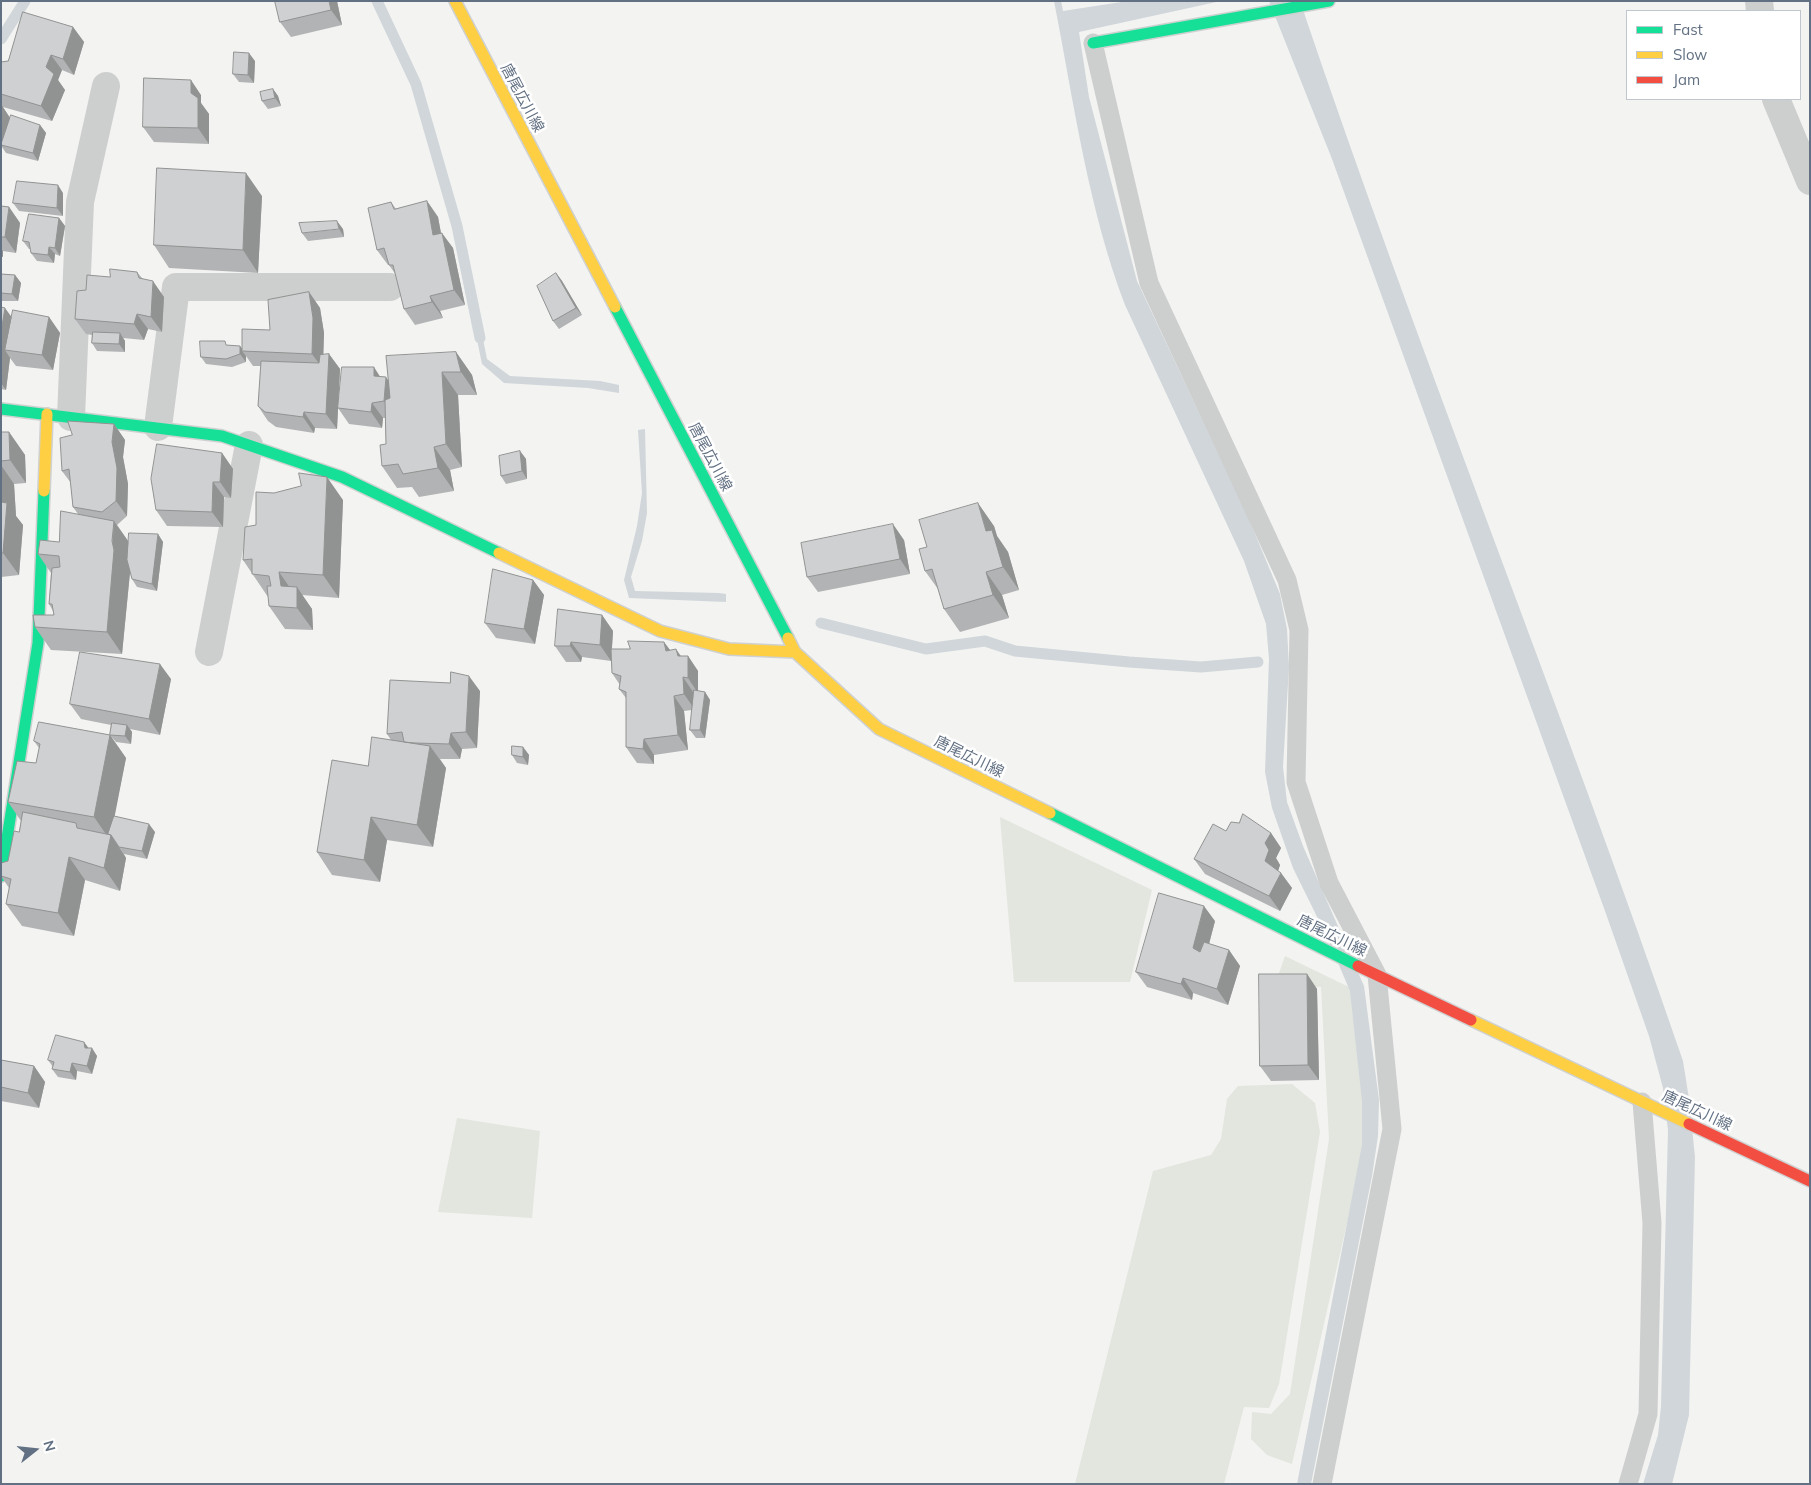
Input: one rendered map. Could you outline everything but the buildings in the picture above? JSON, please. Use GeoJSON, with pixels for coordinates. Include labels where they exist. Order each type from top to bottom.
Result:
{"type":"FeatureCollection","features":[{"type":"Feature","properties":{"kind":"main road","name":"唐尾広川線"},"geometry":{"type":"LineString","coordinates":[[455,1],[795,652],[879,729],[1329,952],[1810,1181]]}},
{"type":"Feature","properties":{"kind":"main road"},"geometry":{"type":"LineString","coordinates":[[1094,43],[1261,9],[1329,1]]}},
{"type":"Feature","properties":{"kind":"main road"},"geometry":{"type":"LineString","coordinates":[[1,409],[222,436],[342,477],[660,631],[729,648],[795,652]]}},
{"type":"Feature","properties":{"kind":"main road"},"geometry":{"type":"LineString","coordinates":[[1,876],[38,643],[59,415]]}},
{"type":"Feature","properties":{"kind":"street"},"geometry":{"type":"LineString","coordinates":[[59,415],[80,202],[106,86]]}},
{"type":"Feature","properties":{"kind":"street"},"geometry":{"type":"LineString","coordinates":[[1776,100],[1810,181]]}},
{"type":"Feature","properties":{"kind":"street"},"geometry":{"type":"LineString","coordinates":[[158,427],[176,287],[390,287]]}},
{"type":"Feature","properties":{"kind":"street"},"geometry":{"type":"LineString","coordinates":[[209,652],[248,445]]}},
{"type":"Feature","properties":{"kind":"lane"},"geometry":{"type":"LineString","coordinates":[[1094,43],[1149,283],[1286,580],[1299,630],[1296,782],[1329,883],[1370,971],[1392,1129],[1322,1484]]}},
{"type":"Feature","properties":{"kind":"lane"},"geometry":{"type":"LineString","coordinates":[[1628,1484],[1648,1414],[1652,1223],[1642,1102]]}},
{"type":"Feature","properties":{"kind":"shaded area"},"geometry":{"type":"Polygon","coordinates":[[[1054,1],[1061,1],[1063,11],[1128,1],[1221,1],[1079,32],[1089,97],[1137,281],[1248,517],[1280,594],[1287,629],[1289,667],[1283,767],[1287,802],[1303,846],[1364,986],[1379,1100],[1378,1136],[1372,1176],[1311,1484],[1297,1484],[1362,1145],[1362,1101],[1350,991],[1327,937],[1293,868],[1272,808],[1265,772],[1269,659],[1266,624],[1244,561],[1125,305],[1112,268],[1083,155],[1054,1]]]}},
{"type":"Feature","properties":{"kind":"shaded area"},"geometry":{"type":"Polygon","coordinates":[[[1269,1],[1300,1],[1393,267],[1589,795],[1683,1061],[1695,1157],[1689,1415],[1672,1484],[1643,1484],[1658,1435],[1661,1406],[1668,1130],[1663,1088],[1649,1036],[1332,159],[1269,1]]]}},
{"type":"Feature","properties":{"kind":"shaded area"},"geometry":{"type":"Polygon","coordinates":[[[480,324],[487,359],[510,376],[600,381],[619,385],[619,393],[588,388],[504,383],[482,364],[474,325],[480,324]]]}},
{"type":"Feature","properties":{"kind":"shaded area"},"geometry":{"type":"Polygon","coordinates":[[[645,429],[647,513],[642,541],[631,577],[635,591],[719,593],[726,594],[726,602],[629,598],[624,580],[637,526],[642,493],[638,430],[645,429]]]}},
{"type":"Feature","properties":{"kind":"shaded area"},"geometry":{"type":"Polygon","coordinates":[[[1000,817],[1152,890],[1130,982],[1014,982],[1000,817]]]}},
{"type":"Feature","properties":{"kind":"shaded area"},"geometry":{"type":"Polygon","coordinates":[[[1285,956],[1353,989],[1368,1131],[1292,1464],[1267,1455],[1251,1439],[1252,1412],[1271,1414],[1290,1394],[1329,1139],[1321,987],[1283,986],[1278,976],[1285,956]]]}},
{"type":"Feature","properties":{"kind":"shaded area"},"geometry":{"type":"Polygon","coordinates":[[[1292,1084],[1315,1103],[1320,1132],[1279,1384],[1269,1408],[1244,1407],[1224,1484],[1075,1484],[1153,1171],[1211,1155],[1221,1139],[1227,1099],[1238,1086],[1292,1084]]]}},
{"type":"Feature","properties":{"kind":"shaded area"},"geometry":{"type":"Polygon","coordinates":[[[457,1118],[540,1131],[532,1218],[438,1212],[457,1118]]]}},
{"type":"Feature","properties":{"kind":"waterway"},"geometry":{"type":"LineString","coordinates":[[1,39],[25,1]]}},
{"type":"Feature","properties":{"kind":"waterway"},"geometry":{"type":"LineString","coordinates":[[377,1],[416,84],[457,226],[480,338]]}},
{"type":"Feature","properties":{"kind":"waterway"},"geometry":{"type":"LineString","coordinates":[[821,623],[926,649],[985,641],[1015,651],[1129,662],[1201,667],[1258,662]]}},
{"type":"Feature","properties":{"kind":"traffic: fast"},"geometry":{"type":"LineString","coordinates":[[1093,43],[1329,1]]}},
{"type":"Feature","properties":{"kind":"traffic: fast"},"geometry":{"type":"LineString","coordinates":[[615,307],[788,638]]}},
{"type":"Feature","properties":{"kind":"traffic: fast"},"geometry":{"type":"LineString","coordinates":[[1,409],[222,436],[342,477],[499,553]]}},
{"type":"Feature","properties":{"kind":"traffic: fast"},"geometry":{"type":"LineString","coordinates":[[1,876],[38,643],[44,491]]}},
{"type":"Feature","properties":{"kind":"traffic: fast"},"geometry":{"type":"LineString","coordinates":[[1050,813],[1358,966]]}},
{"type":"Feature","properties":{"kind":"traffic: slow"},"geometry":{"type":"LineString","coordinates":[[455,1],[615,307]]}},
{"type":"Feature","properties":{"kind":"traffic: slow"},"geometry":{"type":"LineString","coordinates":[[44,491],[47,414]]}},
{"type":"Feature","properties":{"kind":"traffic: slow"},"geometry":{"type":"LineString","coordinates":[[499,553],[660,631],[729,649],[795,652]]}},
{"type":"Feature","properties":{"kind":"traffic: slow"},"geometry":{"type":"LineString","coordinates":[[788,638],[795,652],[879,729],[1050,813]]}},
{"type":"Feature","properties":{"kind":"traffic: slow"},"geometry":{"type":"LineString","coordinates":[[1471,1020],[1689,1124]]}},
{"type":"Feature","properties":{"kind":"traffic: jam"},"geometry":{"type":"LineString","coordinates":[[1358,966],[1471,1020]]}},
{"type":"Feature","properties":{"kind":"traffic: jam"},"geometry":{"type":"LineString","coordinates":[[1689,1124],[1810,1181]]}}]}
